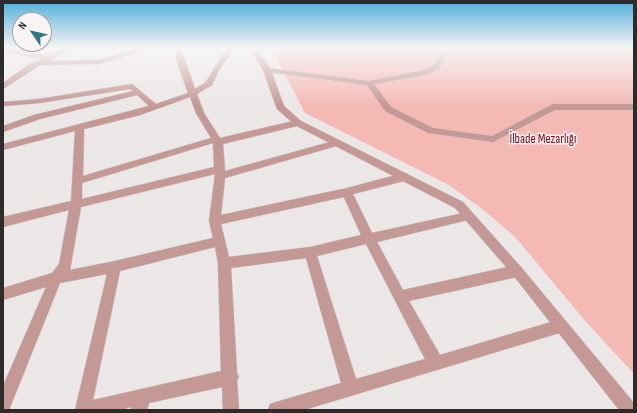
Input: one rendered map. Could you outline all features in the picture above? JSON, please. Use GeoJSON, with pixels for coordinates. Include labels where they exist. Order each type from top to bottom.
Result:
{"type":"FeatureCollection","features":[{"type":"Feature","properties":{"kind":"street"},"geometry":{"type":"LineString","coordinates":[[3,87],[33,67]]}},
{"type":"Feature","properties":{"kind":"street"},"geometry":{"type":"LineString","coordinates":[[183,67],[200,112],[217,141],[220,172],[215,221],[224,263],[231,377],[231,410]]}},
{"type":"Feature","properties":{"kind":"street"},"geometry":{"type":"LineString","coordinates":[[3,147],[156,107],[192,94],[209,83],[217,67]]}},
{"type":"Feature","properties":{"kind":"street"},"geometry":{"type":"LineString","coordinates":[[265,67],[280,107],[298,123],[459,205],[517,271],[629,410]]}},
{"type":"Feature","properties":{"kind":"street"},"geometry":{"type":"LineString","coordinates":[[267,70],[368,83],[427,72],[434,67]]}},
{"type":"Feature","properties":{"kind":"street"},"geometry":{"type":"LineString","coordinates":[[368,83],[388,109],[431,131],[493,139],[554,107],[634,107]]}},
{"type":"Feature","properties":{"kind":"street"},"geometry":{"type":"LineString","coordinates":[[3,104],[39,101],[132,86],[156,107]]}},
{"type":"Feature","properties":{"kind":"street"},"geometry":{"type":"LineString","coordinates":[[3,130],[37,117],[138,92]]}},
{"type":"Feature","properties":{"kind":"street"},"geometry":{"type":"LineString","coordinates":[[77,181],[217,141],[298,123]]}},
{"type":"Feature","properties":{"kind":"street"},"geometry":{"type":"LineString","coordinates":[[4,401],[56,278],[65,266],[76,203],[80,128]]}},
{"type":"Feature","properties":{"kind":"street"},"geometry":{"type":"LineString","coordinates":[[3,222],[76,203],[220,172],[337,143]]}},
{"type":"Feature","properties":{"kind":"street"},"geometry":{"type":"LineString","coordinates":[[215,221],[347,192],[404,177]]}},
{"type":"Feature","properties":{"kind":"street"},"geometry":{"type":"LineString","coordinates":[[347,192],[369,240],[436,364]]}},
{"type":"Feature","properties":{"kind":"street"},"geometry":{"type":"LineString","coordinates":[[224,263],[310,252],[369,240],[468,216]]}},
{"type":"Feature","properties":{"kind":"street"},"geometry":{"type":"LineString","coordinates":[[3,294],[56,278],[115,267],[219,241]]}},
{"type":"Feature","properties":{"kind":"street"},"geometry":{"type":"LineString","coordinates":[[310,252],[351,390]]}},
{"type":"Feature","properties":{"kind":"street"},"geometry":{"type":"LineString","coordinates":[[82,410],[115,267]]}},
{"type":"Feature","properties":{"kind":"street"},"geometry":{"type":"LineString","coordinates":[[400,297],[517,271]]}},
{"type":"Feature","properties":{"kind":"street"},"geometry":{"type":"LineString","coordinates":[[276,410],[351,390],[561,326]]}},
{"type":"Feature","properties":{"kind":"street"},"geometry":{"type":"LineString","coordinates":[[88,410],[141,403],[231,377]]}},
{"type":"Feature","properties":{"kind":"green space","name":"İlbade Mezarlığı"},"geometry":{"type":"Polygon","coordinates":[[[281,67],[634,67],[634,374],[586,322],[515,237],[485,211],[449,185],[305,113],[281,67]]]}}]}
